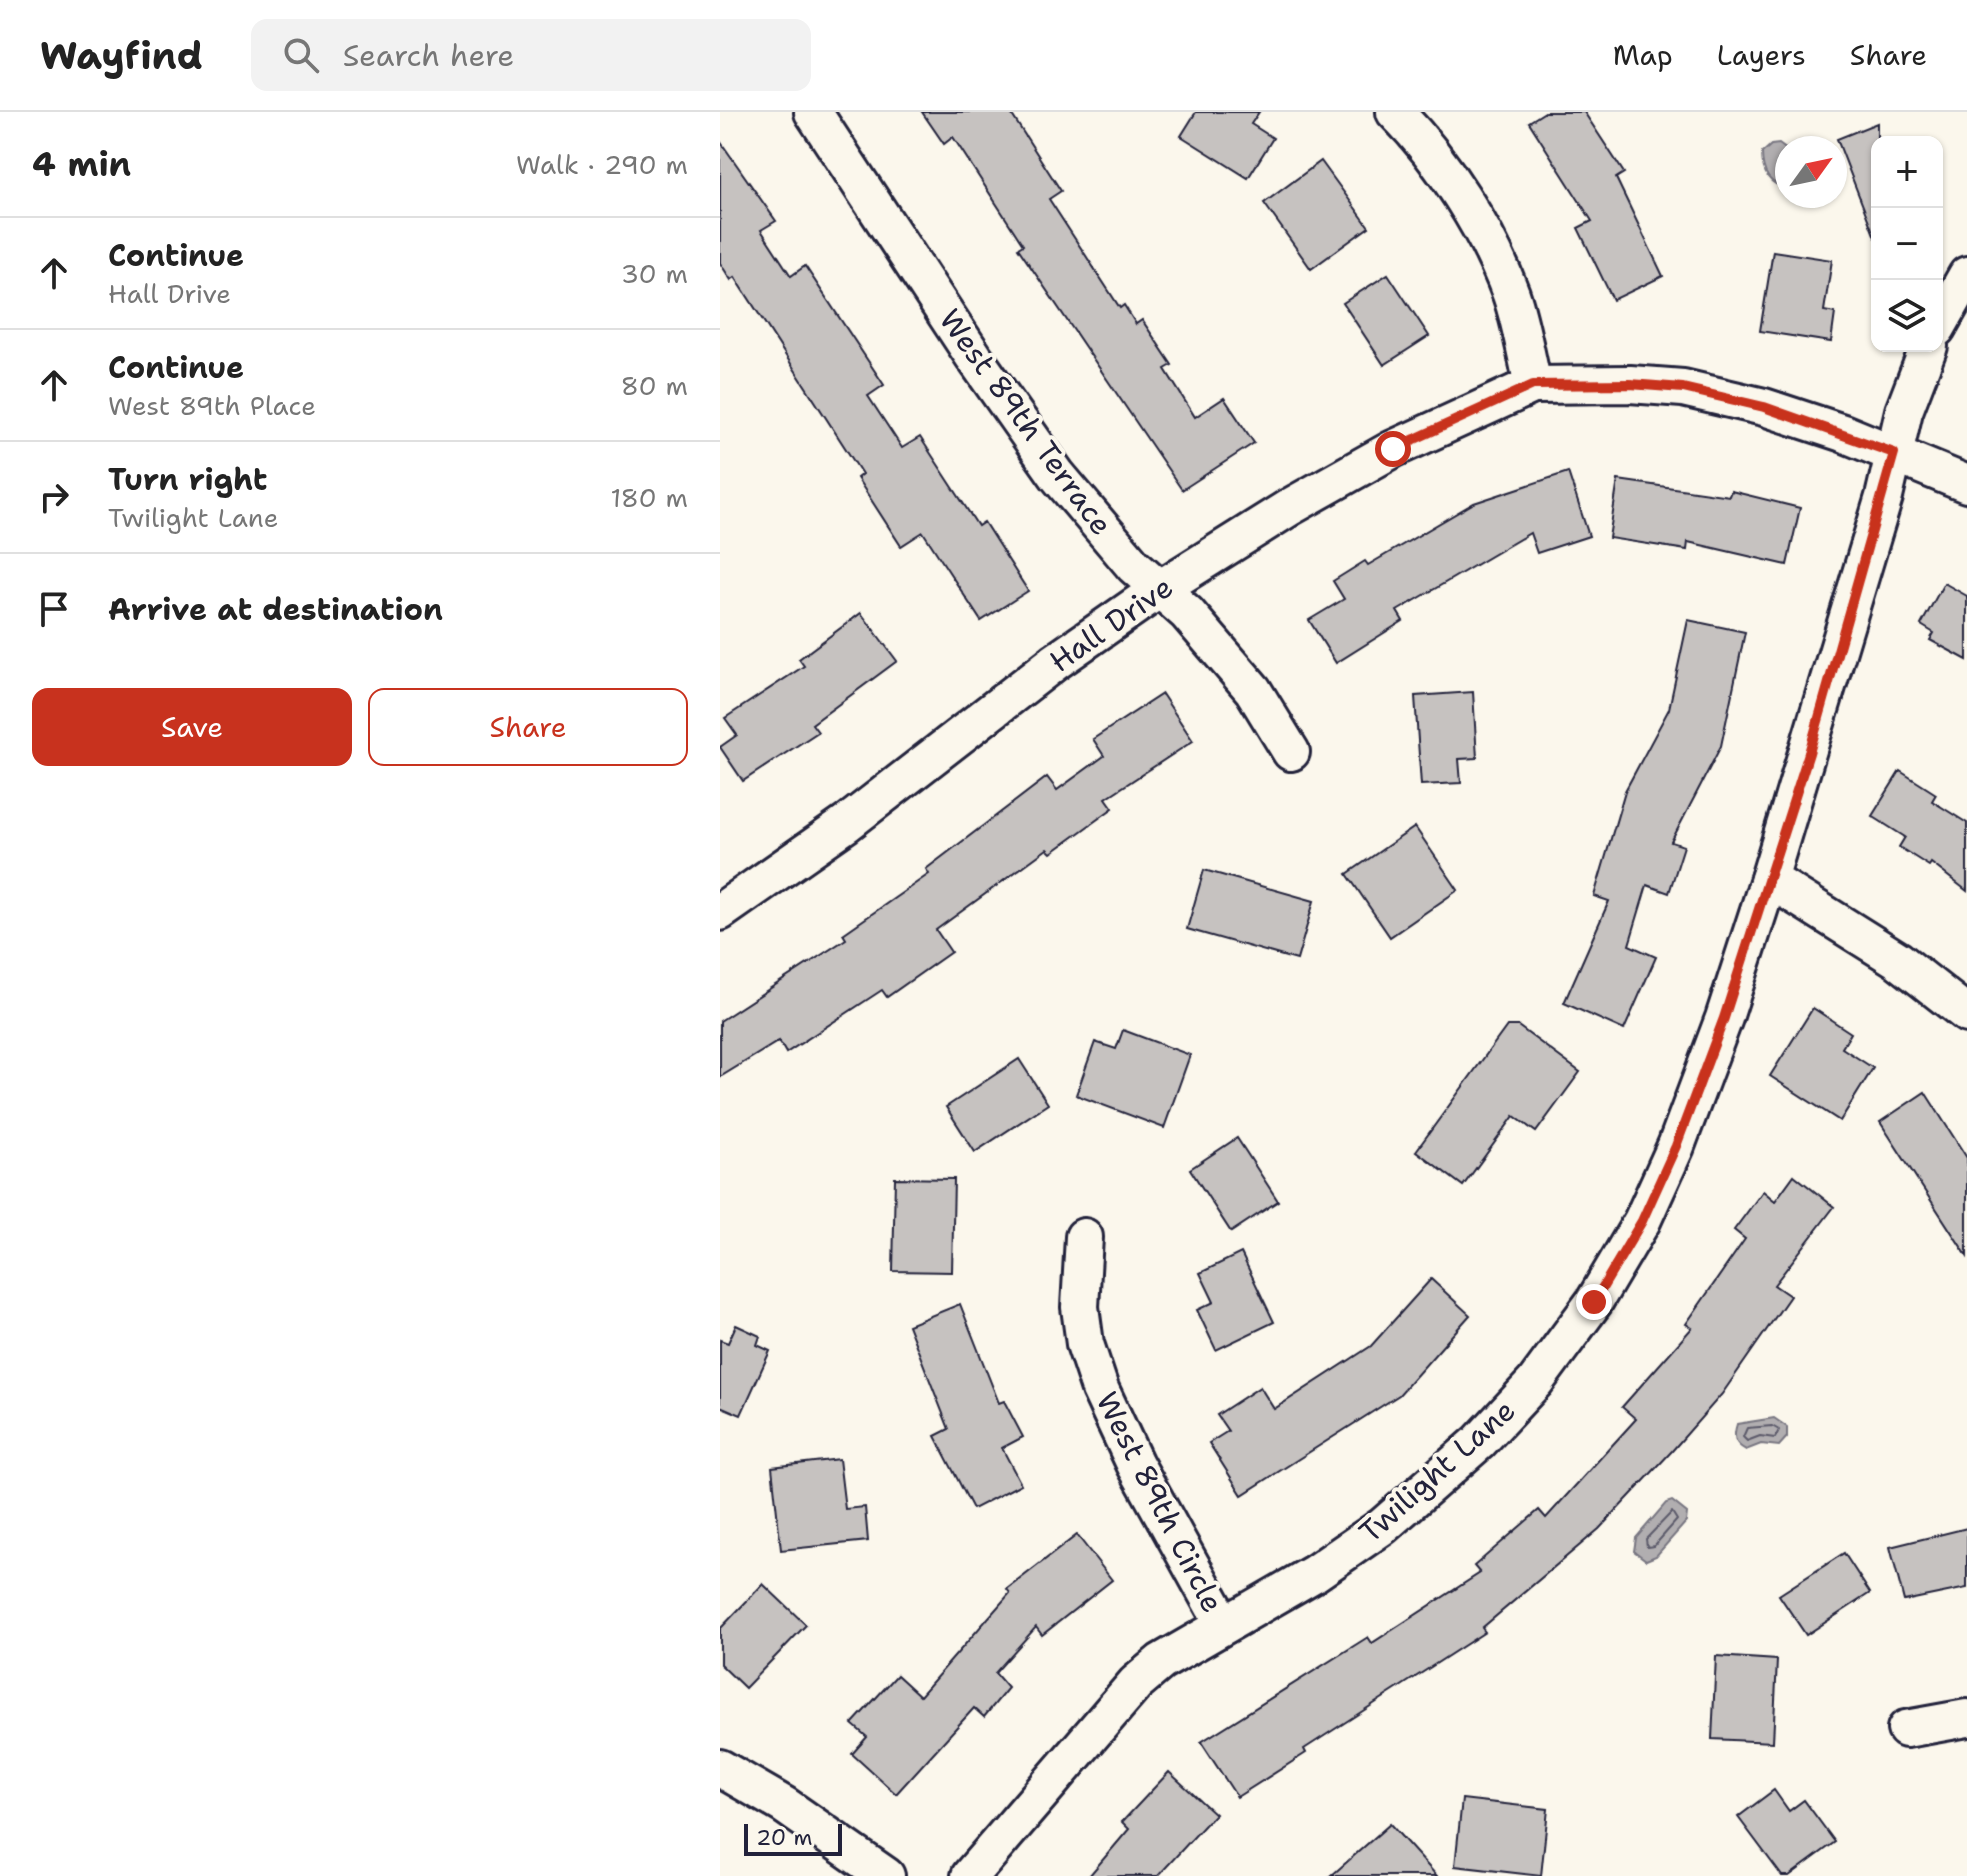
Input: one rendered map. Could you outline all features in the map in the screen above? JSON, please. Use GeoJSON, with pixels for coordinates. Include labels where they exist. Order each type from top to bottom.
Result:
{"type":"FeatureCollection","features":[{"type":"Feature","properties":{"kind":"street","name":"West 89th Terrace"},"geometry":{"type":"LineString","coordinates":[[813,112],[974,357],[1057,475],[1134,566],[1161,588],[1253,690],[1291,752]]}},
{"type":"Feature","properties":{"kind":"street"},"geometry":{"type":"LineString","coordinates":[[1395,112],[1430,151],[1473,218],[1511,294],[1533,385],[1630,384],[1683,388],[1764,407],[1894,453],[1967,484]]}},
{"type":"Feature","properties":{"kind":"street"},"geometry":{"type":"LineString","coordinates":[[1943,317],[1967,275]]}},
{"type":"Feature","properties":{"kind":"street","name":"Twilight Lane"},"geometry":{"type":"LineString","coordinates":[[970,1876],[1136,1683],[1161,1662],[1315,1573],[1383,1526],[1469,1451],[1535,1382],[1594,1302],[1642,1221],[1676,1146],[1769,879],[1818,723],[1904,411],[1927,352]]}},
{"type":"Feature","properties":{"kind":"street","name":"Hall Drive"},"geometry":{"type":"LineString","coordinates":[[720,912],[846,824],[1055,662],[1161,588],[1290,507],[1393,449],[1533,385]]}},
{"type":"Feature","properties":{"kind":"street"},"geometry":{"type":"LineString","coordinates":[[1769,879],[1898,960],[1967,1014]]}},
{"type":"Feature","properties":{"kind":"street","name":"West 89th Circle"},"geometry":{"type":"LineString","coordinates":[[1084,1237],[1080,1307],[1085,1344],[1100,1389],[1135,1464],[1224,1625]]}},
{"type":"Feature","properties":{"kind":"street"},"geometry":{"type":"LineString","coordinates":[[1906,1729],[1967,1718]]}},
{"type":"Feature","properties":{"kind":"street"},"geometry":{"type":"LineString","coordinates":[[720,1768],[784,1805],[886,1876]]}},
{"type":"Feature","properties":{"kind":"water"},"geometry":{"type":"Polygon","coordinates":[[[1775,144],[1775,184],[1763,166],[1762,153],[1775,144]]]}},
{"type":"Feature","properties":{"kind":"water"},"geometry":{"type":"Polygon","coordinates":[[[1774,1418],[1787,1427],[1787,1437],[1779,1446],[1761,1444],[1746,1450],[1737,1442],[1737,1424],[1774,1418]]]}},
{"type":"Feature","properties":{"kind":"water"},"geometry":{"type":"Polygon","coordinates":[[[1672,1501],[1687,1513],[1686,1522],[1656,1556],[1646,1560],[1634,1551],[1636,1538],[1666,1503],[1672,1501]]]}},
{"type":"Feature","properties":{"kind":"building"},"geometry":{"type":"Polygon","coordinates":[[[922,112],[1010,112],[1061,191],[1049,199],[1120,308],[1124,305],[1136,324],[1142,320],[1172,365],[1165,369],[1195,417],[1224,398],[1254,443],[1182,490],[1018,248],[1023,245],[953,137],[944,144],[922,112]]]}},
{"type":"Feature","properties":{"kind":"building"},"geometry":{"type":"Polygon","coordinates":[[[1196,112],[1259,112],[1251,124],[1273,138],[1248,178],[1181,136],[1196,112]]]}},
{"type":"Feature","properties":{"kind":"building"},"geometry":{"type":"Polygon","coordinates":[[[1545,112],[1584,112],[1624,173],[1616,178],[1663,276],[1613,300],[1578,228],[1592,221],[1529,122],[1545,112]]]}},
{"type":"Feature","properties":{"kind":"building"},"geometry":{"type":"Polygon","coordinates":[[[1877,123],[1877,136],[1871,136],[1871,227],[1847,165],[1847,136],[1844,136],[1877,123]]]}},
{"type":"Feature","properties":{"kind":"building"},"geometry":{"type":"Polygon","coordinates":[[[720,141],[776,221],[761,230],[791,276],[805,266],[884,385],[868,396],[902,448],[920,437],[978,526],[984,522],[1028,591],[981,621],[923,532],[901,546],[857,478],[862,474],[735,277],[731,280],[720,263],[720,141]]]}},
{"type":"Feature","properties":{"kind":"building"},"geometry":{"type":"Polygon","coordinates":[[[1321,161],[1369,227],[1311,269],[1264,203],[1321,161]]]}},
{"type":"Feature","properties":{"kind":"building"},"geometry":{"type":"Polygon","coordinates":[[[1773,251],[1832,260],[1824,311],[1835,313],[1831,342],[1760,331],[1773,251]]]}},
{"type":"Feature","properties":{"kind":"building"},"geometry":{"type":"Polygon","coordinates":[[[1388,274],[1429,336],[1384,365],[1343,303],[1388,274]]]}},
{"type":"Feature","properties":{"kind":"building"},"geometry":{"type":"Polygon","coordinates":[[[1568,472],[1589,536],[1537,553],[1530,533],[1397,611],[1403,621],[1336,663],[1309,620],[1344,599],[1333,581],[1365,561],[1368,565],[1474,503],[1568,472]]]}},
{"type":"Feature","properties":{"kind":"building"},"geometry":{"type":"Polygon","coordinates":[[[1618,480],[1729,496],[1731,491],[1800,508],[1787,565],[1688,542],[1687,550],[1609,538],[1618,480]]]}},
{"type":"Feature","properties":{"kind":"building"},"geometry":{"type":"Polygon","coordinates":[[[1944,583],[1967,596],[1967,660],[1930,640],[1934,633],[1921,625],[1944,583]]]}},
{"type":"Feature","properties":{"kind":"building"},"geometry":{"type":"Polygon","coordinates":[[[861,613],[897,661],[812,724],[818,732],[743,781],[720,747],[737,735],[725,718],[804,666],[799,659],[861,613]]]}},
{"type":"Feature","properties":{"kind":"building"},"geometry":{"type":"Polygon","coordinates":[[[1688,620],[1745,632],[1721,746],[1671,842],[1684,846],[1669,893],[1647,885],[1629,945],[1656,957],[1624,1030],[1564,1003],[1609,901],[1594,896],[1625,791],[1669,709],[1688,620]]]}},
{"type":"Feature","properties":{"kind":"building"},"geometry":{"type":"Polygon","coordinates":[[[1473,692],[1477,758],[1459,759],[1461,783],[1421,785],[1415,696],[1473,692]]]}},
{"type":"Feature","properties":{"kind":"building"},"geometry":{"type":"Polygon","coordinates":[[[1162,694],[1193,741],[1106,798],[1113,808],[1051,853],[1047,849],[936,930],[951,952],[887,997],[882,990],[786,1053],[779,1041],[720,1077],[720,1021],[846,939],[843,934],[929,874],[926,869],[1047,777],[1057,790],[1104,756],[1093,739],[1162,694]]]}},
{"type":"Feature","properties":{"kind":"building"},"geometry":{"type":"Polygon","coordinates":[[[1900,771],[1936,794],[1932,801],[1967,823],[1967,891],[1931,863],[1929,866],[1899,847],[1905,837],[1872,816],[1900,771]]]}},
{"type":"Feature","properties":{"kind":"building"},"geometry":{"type":"Polygon","coordinates":[[[1415,827],[1458,890],[1390,937],[1347,874],[1415,827]]]}},
{"type":"Feature","properties":{"kind":"building"},"geometry":{"type":"Polygon","coordinates":[[[1204,870],[1314,901],[1297,960],[1187,929],[1204,870]]]}},
{"type":"Feature","properties":{"kind":"building"},"geometry":{"type":"Polygon","coordinates":[[[1813,1008],[1851,1033],[1842,1048],[1873,1068],[1840,1121],[1770,1076],[1813,1008]]]}},
{"type":"Feature","properties":{"kind":"building"},"geometry":{"type":"Polygon","coordinates":[[[1507,1026],[1518,1026],[1580,1072],[1536,1132],[1514,1116],[1463,1186],[1416,1151],[1507,1026]]]}},
{"type":"Feature","properties":{"kind":"building"},"geometry":{"type":"Polygon","coordinates":[[[1123,1030],[1190,1055],[1164,1128],[1076,1095],[1095,1042],[1116,1049],[1123,1030]]]}},
{"type":"Feature","properties":{"kind":"building"},"geometry":{"type":"Polygon","coordinates":[[[1019,1059],[1048,1104],[975,1152],[946,1107],[1019,1059]]]}},
{"type":"Feature","properties":{"kind":"building"},"geometry":{"type":"Polygon","coordinates":[[[1925,1092],[1967,1158],[1967,1256],[1880,1122],[1925,1092]]]}},
{"type":"Feature","properties":{"kind":"building"},"geometry":{"type":"Polygon","coordinates":[[[1237,1138],[1278,1201],[1231,1232],[1190,1169],[1237,1138]]]}},
{"type":"Feature","properties":{"kind":"building"},"geometry":{"type":"Polygon","coordinates":[[[1794,1175],[1834,1207],[1774,1285],[1790,1296],[1722,1394],[1672,1451],[1599,1529],[1482,1628],[1485,1632],[1304,1749],[1306,1753],[1237,1797],[1201,1742],[1368,1637],[1372,1643],[1480,1573],[1474,1566],[1539,1510],[1546,1518],[1636,1419],[1622,1407],[1692,1328],[1686,1324],[1745,1239],[1734,1230],[1763,1191],[1775,1201],[1794,1175]]]}},
{"type":"Feature","properties":{"kind":"building"},"geometry":{"type":"Polygon","coordinates":[[[895,1178],[954,1179],[952,1272],[893,1271],[895,1178]]]}},
{"type":"Feature","properties":{"kind":"building"},"geometry":{"type":"Polygon","coordinates":[[[1241,1253],[1274,1322],[1216,1350],[1197,1310],[1214,1302],[1200,1273],[1241,1253]]]}},
{"type":"Feature","properties":{"kind":"building"},"geometry":{"type":"Polygon","coordinates":[[[1431,1279],[1470,1315],[1399,1395],[1242,1495],[1209,1443],[1228,1431],[1217,1415],[1260,1387],[1274,1409],[1371,1346],[1431,1279]]]}},
{"type":"Feature","properties":{"kind":"building"},"geometry":{"type":"Polygon","coordinates":[[[960,1304],[999,1403],[1004,1401],[1023,1437],[1002,1448],[1021,1484],[973,1509],[935,1436],[949,1429],[908,1325],[960,1304]]]}},
{"type":"Feature","properties":{"kind":"building"},"geometry":{"type":"Polygon","coordinates":[[[736,1325],[760,1336],[757,1345],[770,1351],[741,1415],[720,1406],[720,1340],[728,1343],[736,1325]]]}},
{"type":"Feature","properties":{"kind":"building"},"geometry":{"type":"Polygon","coordinates":[[[839,1459],[845,1509],[865,1507],[868,1541],[781,1550],[772,1467],[839,1459]]]}},
{"type":"Feature","properties":{"kind":"building"},"geometry":{"type":"Polygon","coordinates":[[[1967,1528],[1967,1588],[1904,1601],[1890,1547],[1967,1528]]]}},
{"type":"Feature","properties":{"kind":"building"},"geometry":{"type":"Polygon","coordinates":[[[1077,1535],[1112,1580],[1042,1635],[1036,1627],[995,1673],[1008,1688],[984,1717],[974,1708],[896,1794],[852,1754],[867,1737],[852,1724],[897,1675],[920,1696],[1010,1593],[1007,1589],[1077,1535]]]}},
{"type":"Feature","properties":{"kind":"building"},"geometry":{"type":"Polygon","coordinates":[[[1844,1553],[1870,1593],[1806,1635],[1779,1595],[1844,1553]]]}},
{"type":"Feature","properties":{"kind":"building"},"geometry":{"type":"Polygon","coordinates":[[[763,1584],[806,1625],[745,1688],[720,1664],[720,1629],[763,1584]]]}},
{"type":"Feature","properties":{"kind":"building"},"geometry":{"type":"Polygon","coordinates":[[[1716,1656],[1777,1660],[1773,1742],[1712,1739],[1716,1656]]]}},
{"type":"Feature","properties":{"kind":"building"},"geometry":{"type":"Polygon","coordinates":[[[1169,1772],[1215,1814],[1158,1876],[1089,1876],[1129,1829],[1122,1822],[1169,1772]]]}},
{"type":"Feature","properties":{"kind":"building"},"geometry":{"type":"Polygon","coordinates":[[[1774,1790],[1789,1811],[1804,1800],[1835,1842],[1789,1876],[1782,1876],[1738,1817],[1774,1790]]]}},
{"type":"Feature","properties":{"kind":"building"},"geometry":{"type":"Polygon","coordinates":[[[1462,1799],[1548,1809],[1541,1876],[1455,1866],[1462,1799]]]}},
{"type":"Feature","properties":{"kind":"building"},"geometry":{"type":"Polygon","coordinates":[[[1390,1824],[1437,1876],[1331,1876],[1390,1824]]]}},
{"type":"Feature","properties":{"kind":"route"},"geometry":{"type":"LineString","coordinates":[[1393,449],[1533,385],[1630,384],[1683,388],[1764,407],[1894,453],[1809,753],[1724,1018],[1676,1146],[1642,1221],[1594,1302]]}}]}
